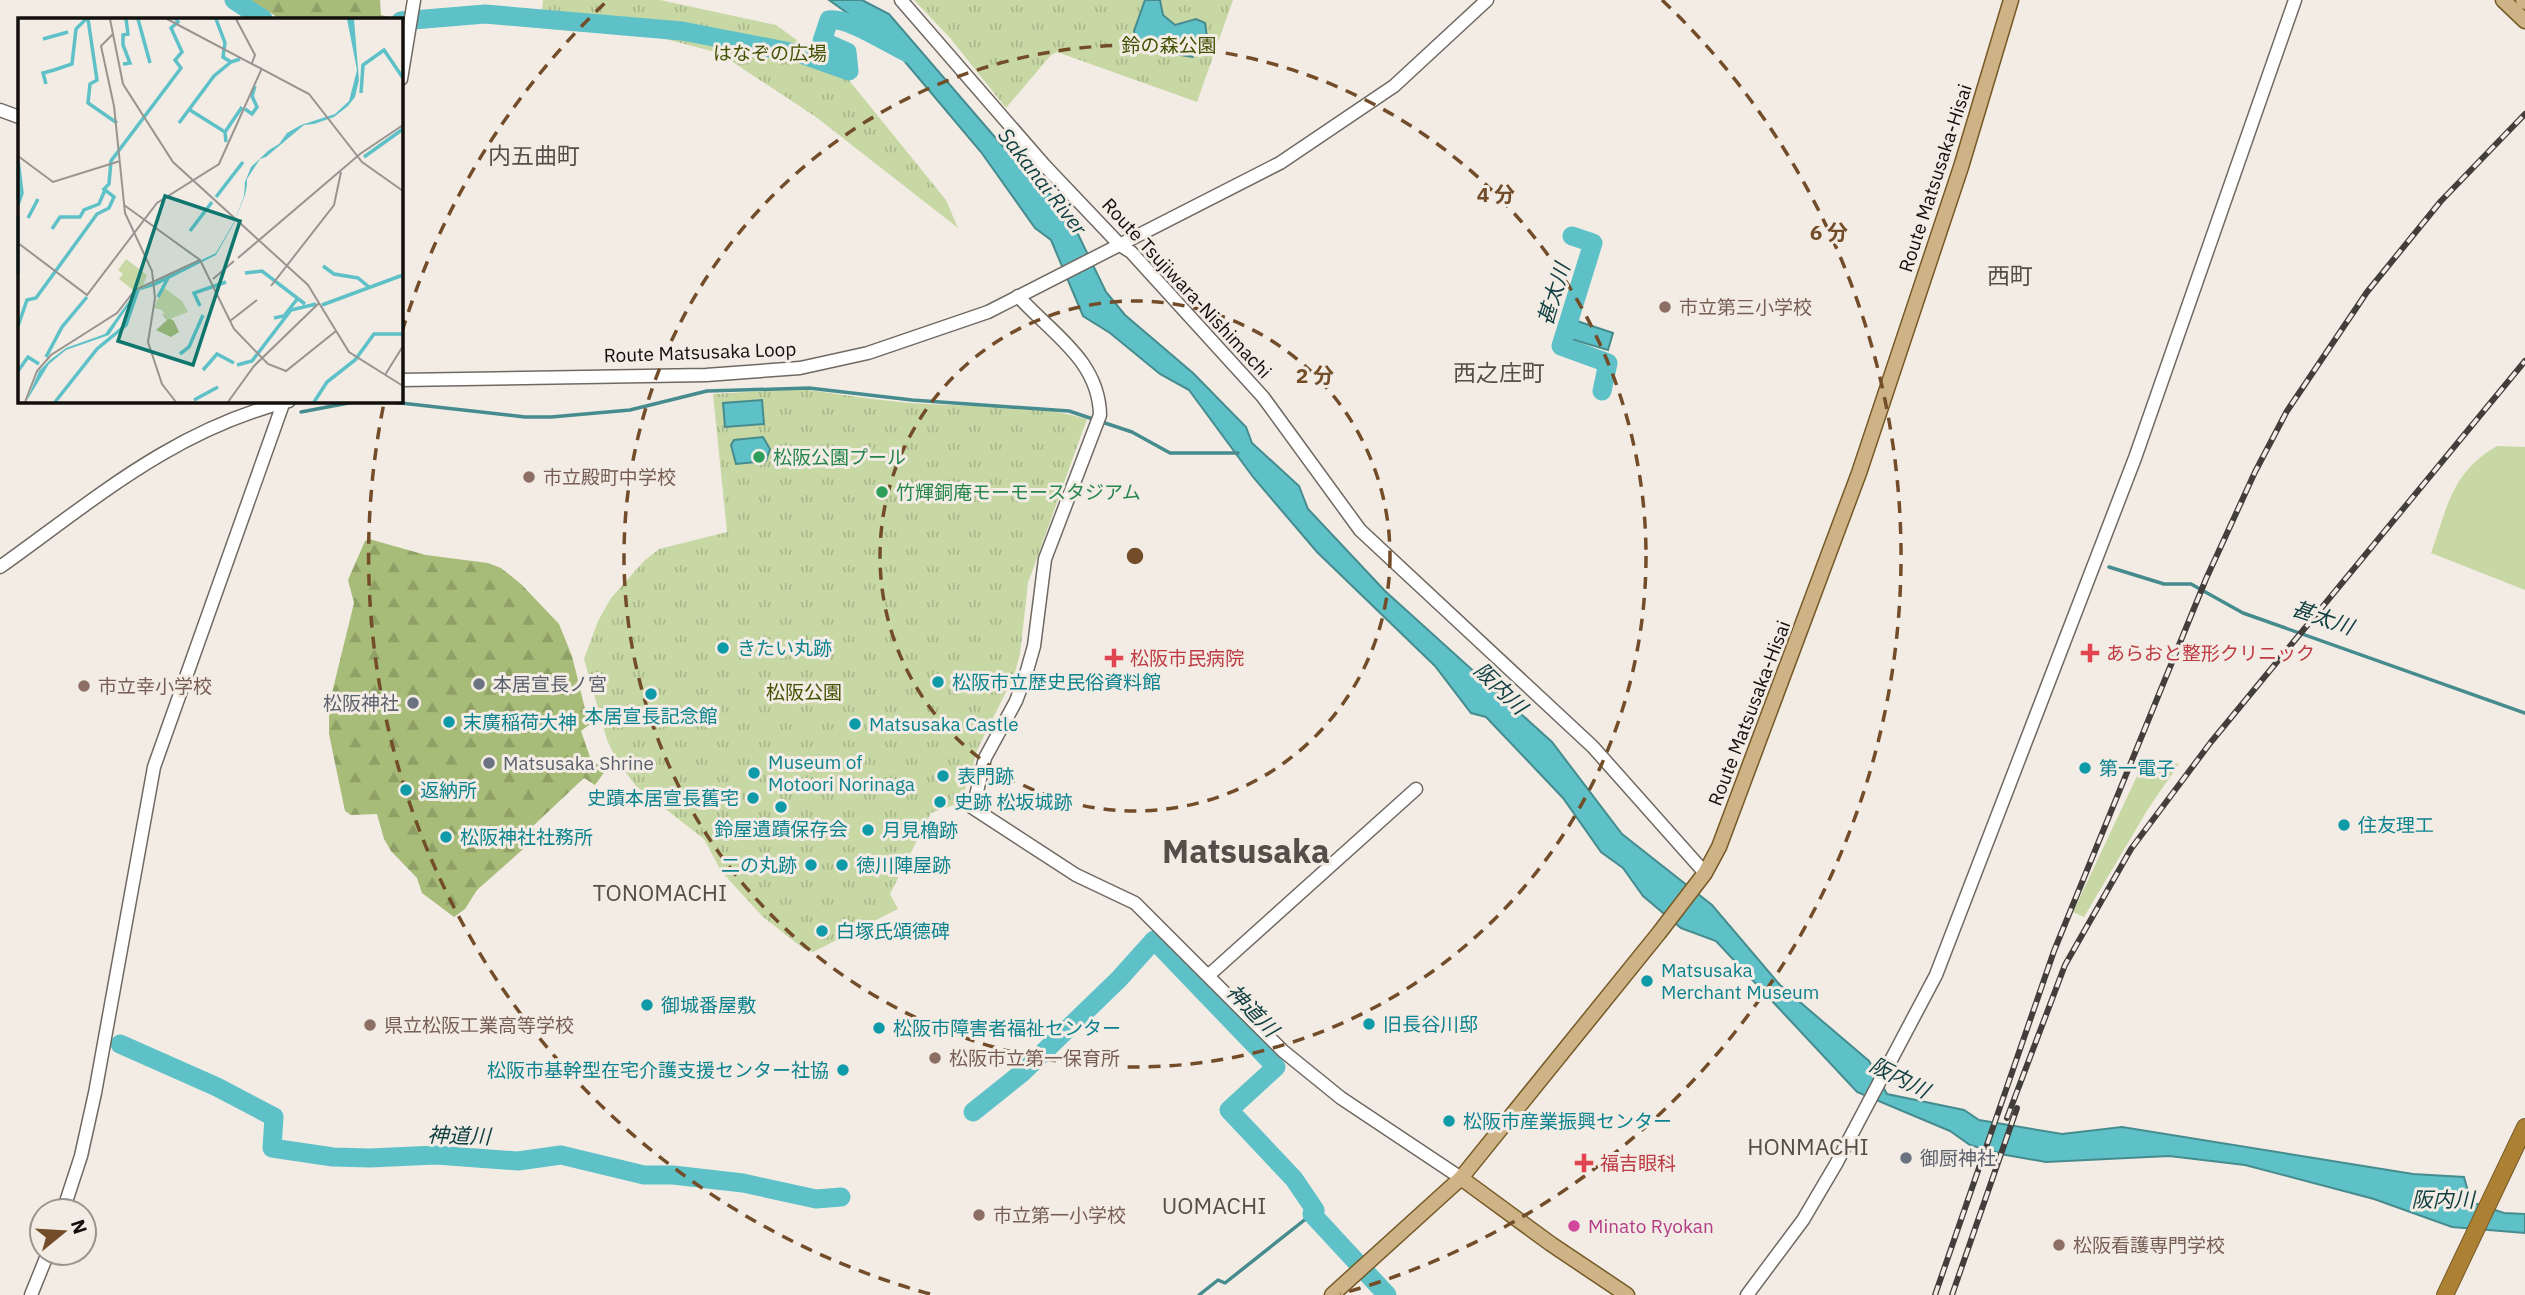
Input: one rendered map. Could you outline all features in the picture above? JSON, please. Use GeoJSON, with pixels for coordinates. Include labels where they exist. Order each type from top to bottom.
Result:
{"type":"FeatureCollection","features":[{"type":"Feature","properties":{"kind":"highway"},"geometry":{"type":"LineString","coordinates":[[2445,1295],[2525,1127]]}},
{"type":"Feature","properties":{"kind":"main road","name":"Route Matsusaka-Hisai"},"geometry":{"type":"LineString","coordinates":[[1332,1295],[1461,1178],[1665,925],[1702,876],[1719,848],[1859,474],[1961,167],[2011,0]]}},
{"type":"Feature","properties":{"kind":"main road"},"geometry":{"type":"LineString","coordinates":[[2515,2],[2525,21]]}},
{"type":"Feature","properties":{"kind":"main road"},"geometry":{"type":"LineString","coordinates":[[1461,1178],[1627,1295]]}},
{"type":"Feature","properties":{"kind":"street","name":"Route Tsujiwara-Nishimachi"},"geometry":{"type":"LineString","coordinates":[[901,0],[1115,247],[1161,285],[1263,397],[1360,530],[1593,747],[1702,876]]}},
{"type":"Feature","properties":{"kind":"street","name":"Route Matsusaka Loop"},"geometry":{"type":"LineString","coordinates":[[402,380],[706,375],[800,368],[868,354],[946,328],[988,312],[1280,163],[1336,128],[1418,66],[1487,0]]}},
{"type":"Feature","properties":{"kind":"street"},"geometry":{"type":"LineString","coordinates":[[1747,1295],[1803,1220],[1936,975],[2130,469],[2295,0]]}},
{"type":"Feature","properties":{"kind":"street"},"geometry":{"type":"LineString","coordinates":[[402,73],[414,2]]}},
{"type":"Feature","properties":{"kind":"street"},"geometry":{"type":"LineString","coordinates":[[0,110],[18,117]]}},
{"type":"Feature","properties":{"kind":"street"},"geometry":{"type":"LineString","coordinates":[[1023,293],[1086,364],[1100,402],[1098,420],[1045,559],[1034,646],[1026,674],[1016,701],[985,758],[973,808],[1076,874],[1135,903],[1283,1051],[1341,1098],[1461,1178]]}},
{"type":"Feature","properties":{"kind":"street"},"geometry":{"type":"LineString","coordinates":[[0,567],[151,458],[194,435],[283,402]]}},
{"type":"Feature","properties":{"kind":"street"},"geometry":{"type":"LineString","coordinates":[[68,1197],[81,1156],[95,1093],[154,767],[286,402]]}},
{"type":"Feature","properties":{"kind":"street"},"geometry":{"type":"LineString","coordinates":[[1209,975],[1416,789]]}},
{"type":"Feature","properties":{"kind":"street"},"geometry":{"type":"LineString","coordinates":[[31,1295],[42,1267]]}},
{"type":"Feature","properties":{"kind":"green space"},"geometry":{"type":"Polygon","coordinates":[[[251,0],[380,0],[381,15],[393,18],[278,18],[251,0]]]}},
{"type":"Feature","properties":{"kind":"green space","name":"はなぞの広場"},"geometry":{"type":"Polygon","coordinates":[[[543,0],[660,0],[776,25],[844,74],[946,200],[958,228],[816,117],[719,53],[654,36],[548,29],[541,23],[543,0]]]}},
{"type":"Feature","properties":{"kind":"green space","name":"鈴の森公園"},"geometry":{"type":"Polygon","coordinates":[[[914,0],[1233,0],[1197,102],[1057,52],[1051,55],[1006,108],[950,38],[914,0]]]}},
{"type":"Feature","properties":{"kind":"green space","name":"松阪公園"},"geometry":{"type":"Polygon","coordinates":[[[800,389],[911,403],[1028,408],[1087,419],[1028,583],[1020,654],[1014,676],[977,750],[970,779],[957,804],[931,813],[890,894],[898,909],[813,952],[804,949],[762,916],[721,871],[704,839],[636,786],[617,761],[607,740],[584,659],[598,621],[611,598],[644,561],[659,549],[727,532],[713,394],[800,389]]]}},
{"type":"Feature","properties":{"kind":"green space"},"geometry":{"type":"Polygon","coordinates":[[[2497,446],[2525,447],[2525,590],[2431,553],[2447,506],[2460,479],[2482,456],[2497,446]]]}},
{"type":"Feature","properties":{"kind":"green space","name":"Matsusaka Shrine"},"geometry":{"type":"Polygon","coordinates":[[[369,539],[426,555],[488,563],[501,568],[521,584],[559,624],[572,656],[589,725],[581,731],[591,760],[606,770],[595,785],[584,778],[533,826],[538,836],[477,890],[465,909],[454,917],[422,893],[417,878],[391,851],[384,839],[377,814],[351,815],[345,811],[329,734],[329,705],[354,603],[348,580],[365,541],[369,539]]]}},
{"type":"Feature","properties":{"kind":"green space"},"geometry":{"type":"Polygon","coordinates":[[[2145,759],[2179,764],[2148,809],[2084,917],[2073,912],[2145,759]]]}},
{"type":"Feature","properties":{"kind":"water","name":"阪内川"},"geometry":{"type":"Polygon","coordinates":[[[829,0],[862,0],[889,14],[1006,150],[1058,202],[1076,230],[1106,292],[1125,315],[1193,373],[1246,427],[1252,443],[1299,486],[1308,509],[1385,591],[1552,742],[1622,834],[1712,905],[1780,985],[1869,1061],[1887,1094],[1964,1110],[1979,1120],[2062,1134],[2122,1127],[2413,1174],[2464,1177],[2471,1202],[2504,1213],[2525,1214],[2525,1233],[2452,1227],[2374,1199],[2245,1165],[2169,1156],[2046,1162],[2006,1155],[1970,1145],[1950,1131],[1857,1092],[1716,941],[1681,928],[1643,896],[1623,868],[1601,852],[1563,798],[1486,717],[1471,713],[1435,666],[1317,552],[1253,477],[1189,390],[1160,374],[1110,333],[1083,316],[1051,240],[1035,228],[981,152],[901,57],[871,30],[829,0]]]}},
{"type":"Feature","properties":{"kind":"water"},"geometry":{"type":"Polygon","coordinates":[[[1145,0],[1160,0],[1163,15],[1175,25],[1196,19],[1205,23],[1207,37],[1193,57],[1161,52],[1137,42],[1134,31],[1145,0]]]}},
{"type":"Feature","properties":{"kind":"water"},"geometry":{"type":"Polygon","coordinates":[[[1577,321],[1613,333],[1608,350],[1571,339],[1577,321]]]}},
{"type":"Feature","properties":{"kind":"water"},"geometry":{"type":"Polygon","coordinates":[[[762,400],[764,424],[725,427],[723,403],[762,400]]]}},
{"type":"Feature","properties":{"kind":"water"},"geometry":{"type":"Polygon","coordinates":[[[763,437],[770,449],[766,461],[736,464],[731,445],[734,440],[763,437]]]}},
{"type":"Feature","properties":{"kind":"waterway"},"geometry":{"type":"LineString","coordinates":[[234,0],[261,18]]}},
{"type":"Feature","properties":{"kind":"waterway"},"geometry":{"type":"LineString","coordinates":[[402,21],[485,14],[682,31],[801,54],[849,71],[847,52],[822,41],[829,20],[837,20],[857,26],[908,53]]}},
{"type":"Feature","properties":{"kind":"waterway","name":"甚太川"},"geometry":{"type":"LineString","coordinates":[[1572,236],[1593,243],[1561,346],[1608,363],[1602,391]]}},
{"type":"Feature","properties":{"kind":"waterway"},"geometry":{"type":"LineString","coordinates":[[392,402],[525,417],[551,417],[630,410],[707,391],[809,388],[912,400],[1069,411],[1132,432],[1170,453],[1238,453]]}},
{"type":"Feature","properties":{"kind":"waterway"},"geometry":{"type":"LineString","coordinates":[[301,412],[354,402]]}},
{"type":"Feature","properties":{"kind":"waterway","name":"甚太川"},"geometry":{"type":"LineString","coordinates":[[2109,567],[2164,584],[2191,584],[2243,613],[2525,713]]}},
{"type":"Feature","properties":{"kind":"waterway","name":"神道川"},"geometry":{"type":"LineString","coordinates":[[973,1112],[1023,1072],[1119,979],[1154,940],[1276,1067],[1229,1110],[1294,1179],[1315,1210],[1312,1214],[1387,1295]]}},
{"type":"Feature","properties":{"kind":"waterway","name":"神道川"},"geometry":{"type":"LineString","coordinates":[[120,1044],[217,1087],[274,1117],[272,1148],[333,1157],[370,1158],[436,1155],[518,1161],[561,1155],[644,1175],[673,1175],[743,1183],[816,1199],[841,1197]]}},
{"type":"Feature","properties":{"kind":"waterway"},"geometry":{"type":"LineString","coordinates":[[1199,1295],[1218,1280],[1225,1283],[1312,1214]]}},
{"type":"Feature","properties":{"kind":"railway"},"geometry":{"type":"LineString","coordinates":[[1935,1295],[2054,951],[2206,579],[2255,472],[2287,411],[2367,292],[2441,201],[2525,114]]}},
{"type":"Feature","properties":{"kind":"railway"},"geometry":{"type":"LineString","coordinates":[[2007,1118],[2065,965],[2131,849],[2211,742],[2525,361]]}},
{"type":"Feature","properties":{"kind":"railway"},"geometry":{"type":"LineString","coordinates":[[1952,1295],[2017,1108]]}},
{"type":"Feature","properties":{"kind":"place","name":"市立第三小学校"},"geometry":{"type":"Point","coordinates":[1665,307]}},
{"type":"Feature","properties":{"kind":"place","name":"松阪公園プール"},"geometry":{"type":"Point","coordinates":[759,457]}},
{"type":"Feature","properties":{"kind":"place","name":"市立殿町中学校"},"geometry":{"type":"Point","coordinates":[529,477]}},
{"type":"Feature","properties":{"kind":"place","name":"竹輝銅庵モーモースタジアム"},"geometry":{"type":"Point","coordinates":[882,492]}},
{"type":"Feature","properties":{"kind":"place","name":"きたい丸跡"},"geometry":{"type":"Point","coordinates":[723,648]}},
{"type":"Feature","properties":{"kind":"place","name":"あらおと整形クリニック"},"geometry":{"type":"Point","coordinates":[2090,653]}},
{"type":"Feature","properties":{"kind":"place","name":"松阪市民病院"},"geometry":{"type":"Point","coordinates":[1114,658]}},
{"type":"Feature","properties":{"kind":"place","name":"松阪市立歴史民俗資料館"},"geometry":{"type":"Point","coordinates":[938,682]}},
{"type":"Feature","properties":{"kind":"place","name":"本居宣長ノ宮"},"geometry":{"type":"Point","coordinates":[479,684]}},
{"type":"Feature","properties":{"kind":"place","name":"市立幸小学校"},"geometry":{"type":"Point","coordinates":[84,686]}},
{"type":"Feature","properties":{"kind":"place","name":"本居宣長記念館"},"geometry":{"type":"Point","coordinates":[651,694]}},
{"type":"Feature","properties":{"kind":"place","name":"松阪神社"},"geometry":{"type":"Point","coordinates":[413,703]}},
{"type":"Feature","properties":{"kind":"place","name":"末廣稲荷大神"},"geometry":{"type":"Point","coordinates":[449,722]}},
{"type":"Feature","properties":{"kind":"place","name":"Matsusaka Castle"},"geometry":{"type":"Point","coordinates":[855,724]}},
{"type":"Feature","properties":{"kind":"place","name":"Matsusaka Shrine"},"geometry":{"type":"Point","coordinates":[489,763]}},
{"type":"Feature","properties":{"kind":"place","name":"第一電子"},"geometry":{"type":"Point","coordinates":[2085,768]}},
{"type":"Feature","properties":{"kind":"place","name":"Museum of Motoori Norinaga"},"geometry":{"type":"Point","coordinates":[754,773]}},
{"type":"Feature","properties":{"kind":"place","name":"表門跡"},"geometry":{"type":"Point","coordinates":[943,776]}},
{"type":"Feature","properties":{"kind":"place","name":"返納所"},"geometry":{"type":"Point","coordinates":[406,790]}},
{"type":"Feature","properties":{"kind":"place","name":"史蹟本居宣長舊宅"},"geometry":{"type":"Point","coordinates":[753,798]}},
{"type":"Feature","properties":{"kind":"place","name":"史跡 松坂城跡"},"geometry":{"type":"Point","coordinates":[940,802]}},
{"type":"Feature","properties":{"kind":"place","name":"鈴屋遺蹟保存会"},"geometry":{"type":"Point","coordinates":[781,807]}},
{"type":"Feature","properties":{"kind":"place","name":"住友理工"},"geometry":{"type":"Point","coordinates":[2344,825]}},
{"type":"Feature","properties":{"kind":"place","name":"月見櫓跡"},"geometry":{"type":"Point","coordinates":[868,830]}},
{"type":"Feature","properties":{"kind":"place","name":"松阪神社社務所"},"geometry":{"type":"Point","coordinates":[446,837]}},
{"type":"Feature","properties":{"kind":"place","name":"二の丸跡"},"geometry":{"type":"Point","coordinates":[811,865]}},
{"type":"Feature","properties":{"kind":"place","name":"徳川陣屋跡"},"geometry":{"type":"Point","coordinates":[842,865]}},
{"type":"Feature","properties":{"kind":"place","name":"白塚氏頌德碑"},"geometry":{"type":"Point","coordinates":[822,931]}},
{"type":"Feature","properties":{"kind":"place","name":"Matsusaka Merchant Museum"},"geometry":{"type":"Point","coordinates":[1647,981]}},
{"type":"Feature","properties":{"kind":"place","name":"御城番屋敷"},"geometry":{"type":"Point","coordinates":[647,1005]}},
{"type":"Feature","properties":{"kind":"place","name":"旧長谷川邸"},"geometry":{"type":"Point","coordinates":[1369,1024]}},
{"type":"Feature","properties":{"kind":"place","name":"県立松阪工業高等学校"},"geometry":{"type":"Point","coordinates":[370,1025]}},
{"type":"Feature","properties":{"kind":"place","name":"松阪市障害者福祉センター"},"geometry":{"type":"Point","coordinates":[879,1028]}},
{"type":"Feature","properties":{"kind":"place","name":"松阪市立第一保育所"},"geometry":{"type":"Point","coordinates":[935,1058]}},
{"type":"Feature","properties":{"kind":"place","name":"松阪市基幹型在宅介護支援センター社協"},"geometry":{"type":"Point","coordinates":[843,1070]}},
{"type":"Feature","properties":{"kind":"place","name":"松阪市産業振興センター"},"geometry":{"type":"Point","coordinates":[1449,1121]}},
{"type":"Feature","properties":{"kind":"place","name":"御厨神社"},"geometry":{"type":"Point","coordinates":[1906,1158]}},
{"type":"Feature","properties":{"kind":"place","name":"福吉眼科"},"geometry":{"type":"Point","coordinates":[1584,1163]}},
{"type":"Feature","properties":{"kind":"place","name":"市立第一小学校"},"geometry":{"type":"Point","coordinates":[979,1215]}},
{"type":"Feature","properties":{"kind":"place","name":"Minato Ryokan"},"geometry":{"type":"Point","coordinates":[1574,1226]}},
{"type":"Feature","properties":{"kind":"place","name":"松阪看護専門学校"},"geometry":{"type":"Point","coordinates":[2059,1245]}},
{"type":"Feature","properties":{"kind":"district","name":"内五曲町"},"geometry":{"type":"Point","coordinates":[534,155]}},
{"type":"Feature","properties":{"kind":"district","name":"西町"},"geometry":{"type":"Point","coordinates":[2010,275]}},
{"type":"Feature","properties":{"kind":"district","name":"西之庄町"},"geometry":{"type":"Point","coordinates":[1499,372]}},
{"type":"Feature","properties":{"kind":"district","name":"Matsusaka"},"geometry":{"type":"Point","coordinates":[1246,850]}},
{"type":"Feature","properties":{"kind":"district","name":"TONOMACHI"},"geometry":{"type":"Point","coordinates":[660,892]}},
{"type":"Feature","properties":{"kind":"district","name":"HONMACHI"},"geometry":{"type":"Point","coordinates":[1808,1146]}},
{"type":"Feature","properties":{"kind":"district","name":"UOMACHI"},"geometry":{"type":"Point","coordinates":[1214,1205]}},
{"type":"Feature","properties":{"kind":"water label","name":"Sakanai River"},"geometry":{"type":"Point","coordinates":[1043,181]}}]}
